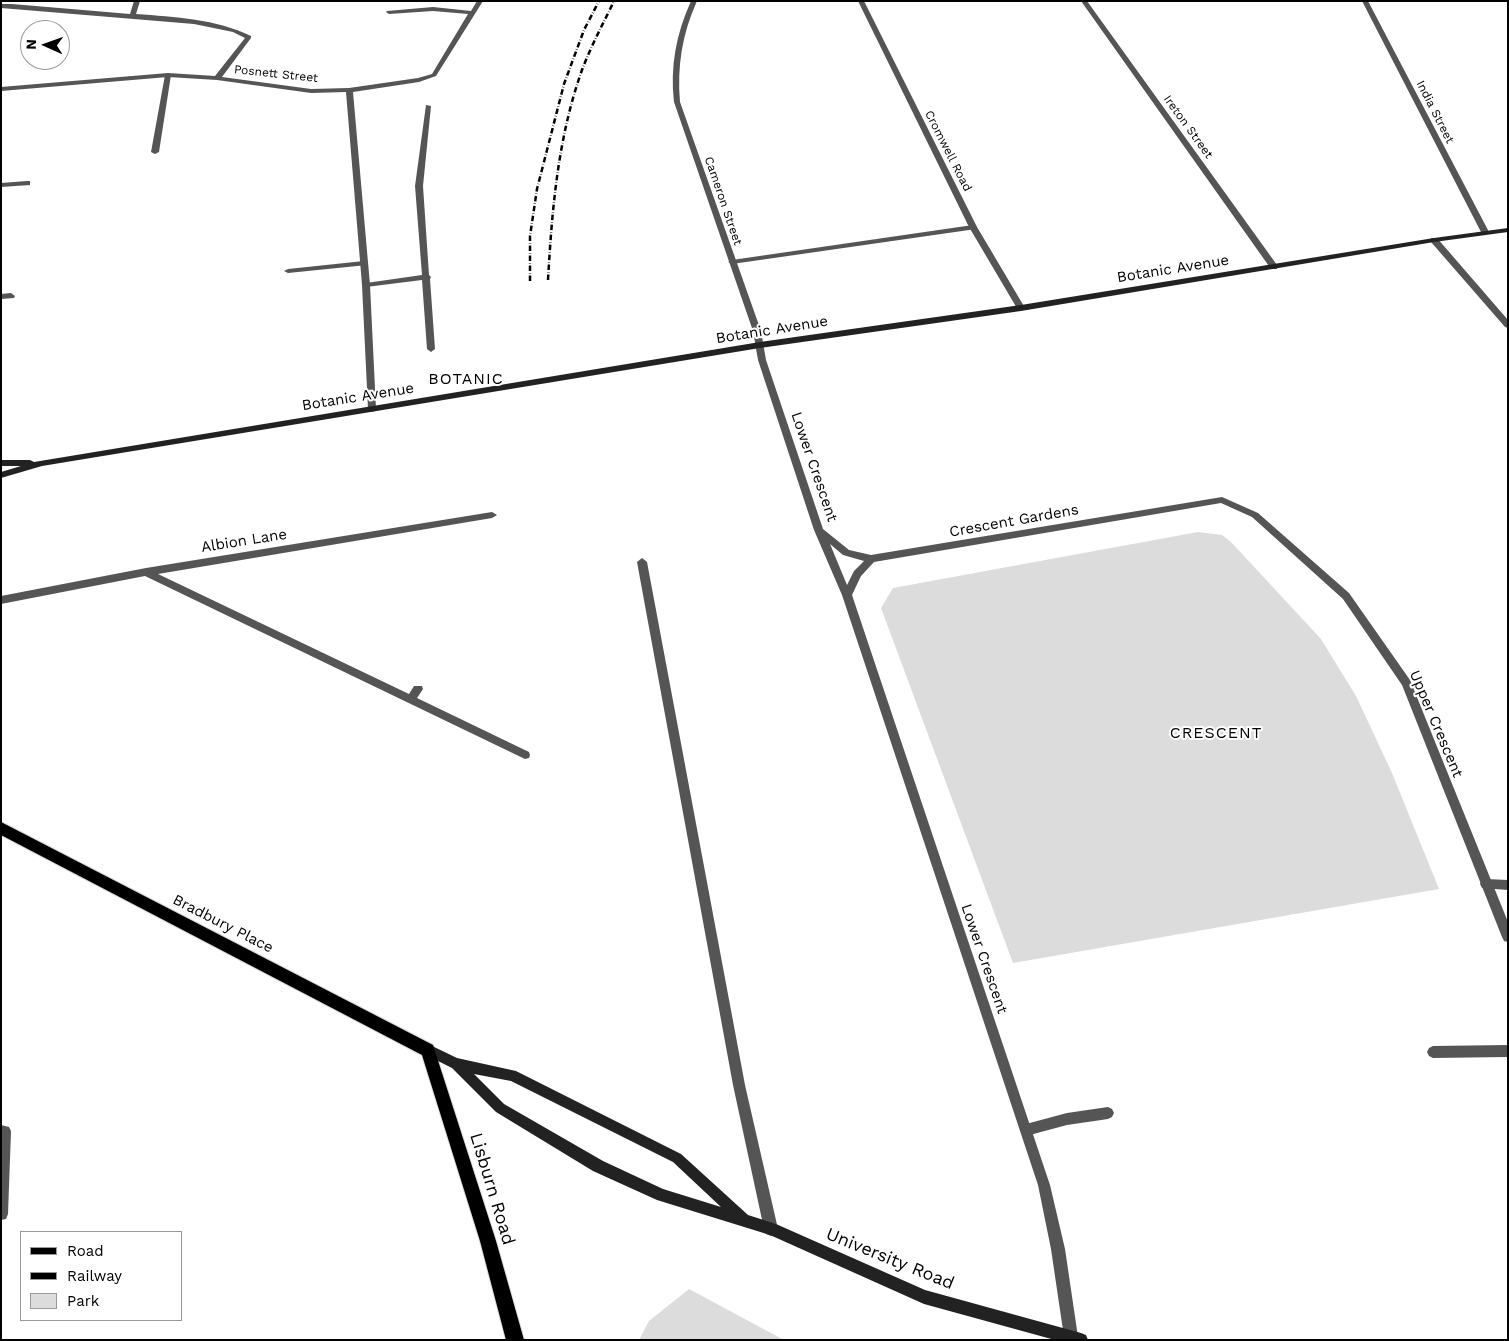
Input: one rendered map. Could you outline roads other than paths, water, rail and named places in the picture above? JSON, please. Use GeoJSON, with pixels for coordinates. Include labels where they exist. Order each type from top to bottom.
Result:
{"type":"FeatureCollection","features":[{"type":"Feature","properties":{"kind":"main road","name":"Bradbury Place"},"geometry":{"type":"LineString","coordinates":[[1,828],[428,1050]]}},
{"type":"Feature","properties":{"kind":"main road","name":"Lisburn Road"},"geometry":{"type":"LineString","coordinates":[[428,1050],[488,1241],[515,1340]]}},
{"type":"Feature","properties":{"kind":"street"},"geometry":{"type":"LineString","coordinates":[[132,16],[137,1]]}},
{"type":"Feature","properties":{"kind":"street","name":"Posnett Street"},"geometry":{"type":"LineString","coordinates":[[1,90],[168,75],[217,78],[311,91],[349,90],[420,80],[434,75],[480,1]]}},
{"type":"Feature","properties":{"kind":"street","name":"Cameron Street"},"geometry":{"type":"LineString","coordinates":[[694,1],[688,13],[676,62],[674,83],[677,102],[757,331],[760,346]]}},
{"type":"Feature","properties":{"kind":"street","name":"Cromwell Road"},"geometry":{"type":"LineString","coordinates":[[861,1],[973,227],[1020,308]]}},
{"type":"Feature","properties":{"kind":"street","name":"Ireton Street"},"geometry":{"type":"LineString","coordinates":[[1084,1],[1274,266]]}},
{"type":"Feature","properties":{"kind":"street","name":"India Street"},"geometry":{"type":"LineString","coordinates":[[1365,1],[1485,232]]}},
{"type":"Feature","properties":{"kind":"street"},"geometry":{"type":"LineString","coordinates":[[1,6],[200,23],[240,31],[249,37],[217,78]]}},
{"type":"Feature","properties":{"kind":"street"},"geometry":{"type":"LineString","coordinates":[[389,12],[433,9],[473,13]]}},
{"type":"Feature","properties":{"kind":"street"},"geometry":{"type":"LineString","coordinates":[[155,152],[168,75]]}},
{"type":"Feature","properties":{"kind":"street"},"geometry":{"type":"LineString","coordinates":[[349,90],[366,285],[372,409]]}},
{"type":"Feature","properties":{"kind":"street"},"geometry":{"type":"LineString","coordinates":[[428,106],[419,186],[431,349]]}},
{"type":"Feature","properties":{"kind":"street"},"geometry":{"type":"LineString","coordinates":[[1,185],[27,183]]}},
{"type":"Feature","properties":{"kind":"street"},"geometry":{"type":"LineString","coordinates":[[732,262],[973,227]]}},
{"type":"Feature","properties":{"kind":"street","name":"Botanic Avenue"},"geometry":{"type":"LineString","coordinates":[[1,475],[42,463],[372,409],[760,346],[1020,308],[1434,240],[1508,230]]}},
{"type":"Feature","properties":{"kind":"street"},"geometry":{"type":"LineString","coordinates":[[1434,240],[1508,326]]}},
{"type":"Feature","properties":{"kind":"street"},"geometry":{"type":"LineString","coordinates":[[288,271],[364,263]]}},
{"type":"Feature","properties":{"kind":"street"},"geometry":{"type":"LineString","coordinates":[[366,285],[427,276]]}},
{"type":"Feature","properties":{"kind":"street"},"geometry":{"type":"LineString","coordinates":[[1,297],[11,296]]}},
{"type":"Feature","properties":{"kind":"street","name":"Lower Crescent"},"geometry":{"type":"LineString","coordinates":[[760,346],[762,360],[819,530],[847,595],[1044,1185],[1058,1249],[1074,1339]]}},
{"type":"Feature","properties":{"kind":"street","name":"Botanic Avenue"},"geometry":{"type":"LineString","coordinates":[[1,463],[42,463]]}},
{"type":"Feature","properties":{"kind":"street","name":"Crescent Gardens"},"geometry":{"type":"LineString","coordinates":[[819,530],[846,553],[871,559],[1222,500]]}},
{"type":"Feature","properties":{"kind":"street","name":"Upper Crescent"},"geometry":{"type":"LineString","coordinates":[[1222,500],[1255,515],[1346,596],[1406,683],[1508,937]]}},
{"type":"Feature","properties":{"kind":"street","name":"Albion Lane"},"geometry":{"type":"LineString","coordinates":[[1,600],[146,572],[492,515]]}},
{"type":"Feature","properties":{"kind":"street"},"geometry":{"type":"LineString","coordinates":[[847,595],[858,574],[871,559]]}},
{"type":"Feature","properties":{"kind":"street"},"geometry":{"type":"LineString","coordinates":[[642,562],[737,1075],[771,1229]]}},
{"type":"Feature","properties":{"kind":"street"},"geometry":{"type":"LineString","coordinates":[[146,572],[525,755]]}},
{"type":"Feature","properties":{"kind":"street"},"geometry":{"type":"LineString","coordinates":[[410,700],[418,689]]}},
{"type":"Feature","properties":{"kind":"street"},"geometry":{"type":"LineString","coordinates":[[1486,884],[1508,885]]}},
{"type":"Feature","properties":{"kind":"street","name":"University Road"},"geometry":{"type":"LineString","coordinates":[[428,1050],[456,1064],[512,1075],[677,1158],[746,1220]]}},
{"type":"Feature","properties":{"kind":"street"},"geometry":{"type":"LineString","coordinates":[[1433,1052],[1508,1051]]}},
{"type":"Feature","properties":{"kind":"street","name":"University Road"},"geometry":{"type":"LineString","coordinates":[[456,1064],[500,1108],[598,1166],[662,1195],[771,1229],[924,1297],[1074,1339]]}},
{"type":"Feature","properties":{"kind":"street"},"geometry":{"type":"LineString","coordinates":[[1026,1130],[1067,1119],[1108,1113]]}},
{"type":"Feature","properties":{"kind":"street"},"geometry":{"type":"LineString","coordinates":[[1,1131],[5,1131],[1,1214]]}},
{"type":"Feature","properties":{"kind":"railway"},"geometry":{"type":"LineString","coordinates":[[530,281],[530,236],[537,189],[564,84],[584,30],[599,1]]}},
{"type":"Feature","properties":{"kind":"railway"},"geometry":{"type":"LineString","coordinates":[[548,280],[554,200],[567,121],[582,70],[614,1]]}},
{"type":"Feature","properties":{"kind":"district","name":"BOTANIC"},"geometry":{"type":"Point","coordinates":[466,379]}},
{"type":"Feature","properties":{"kind":"district","name":"CRESCENT"},"geometry":{"type":"Point","coordinates":[1216,733]}}]}
